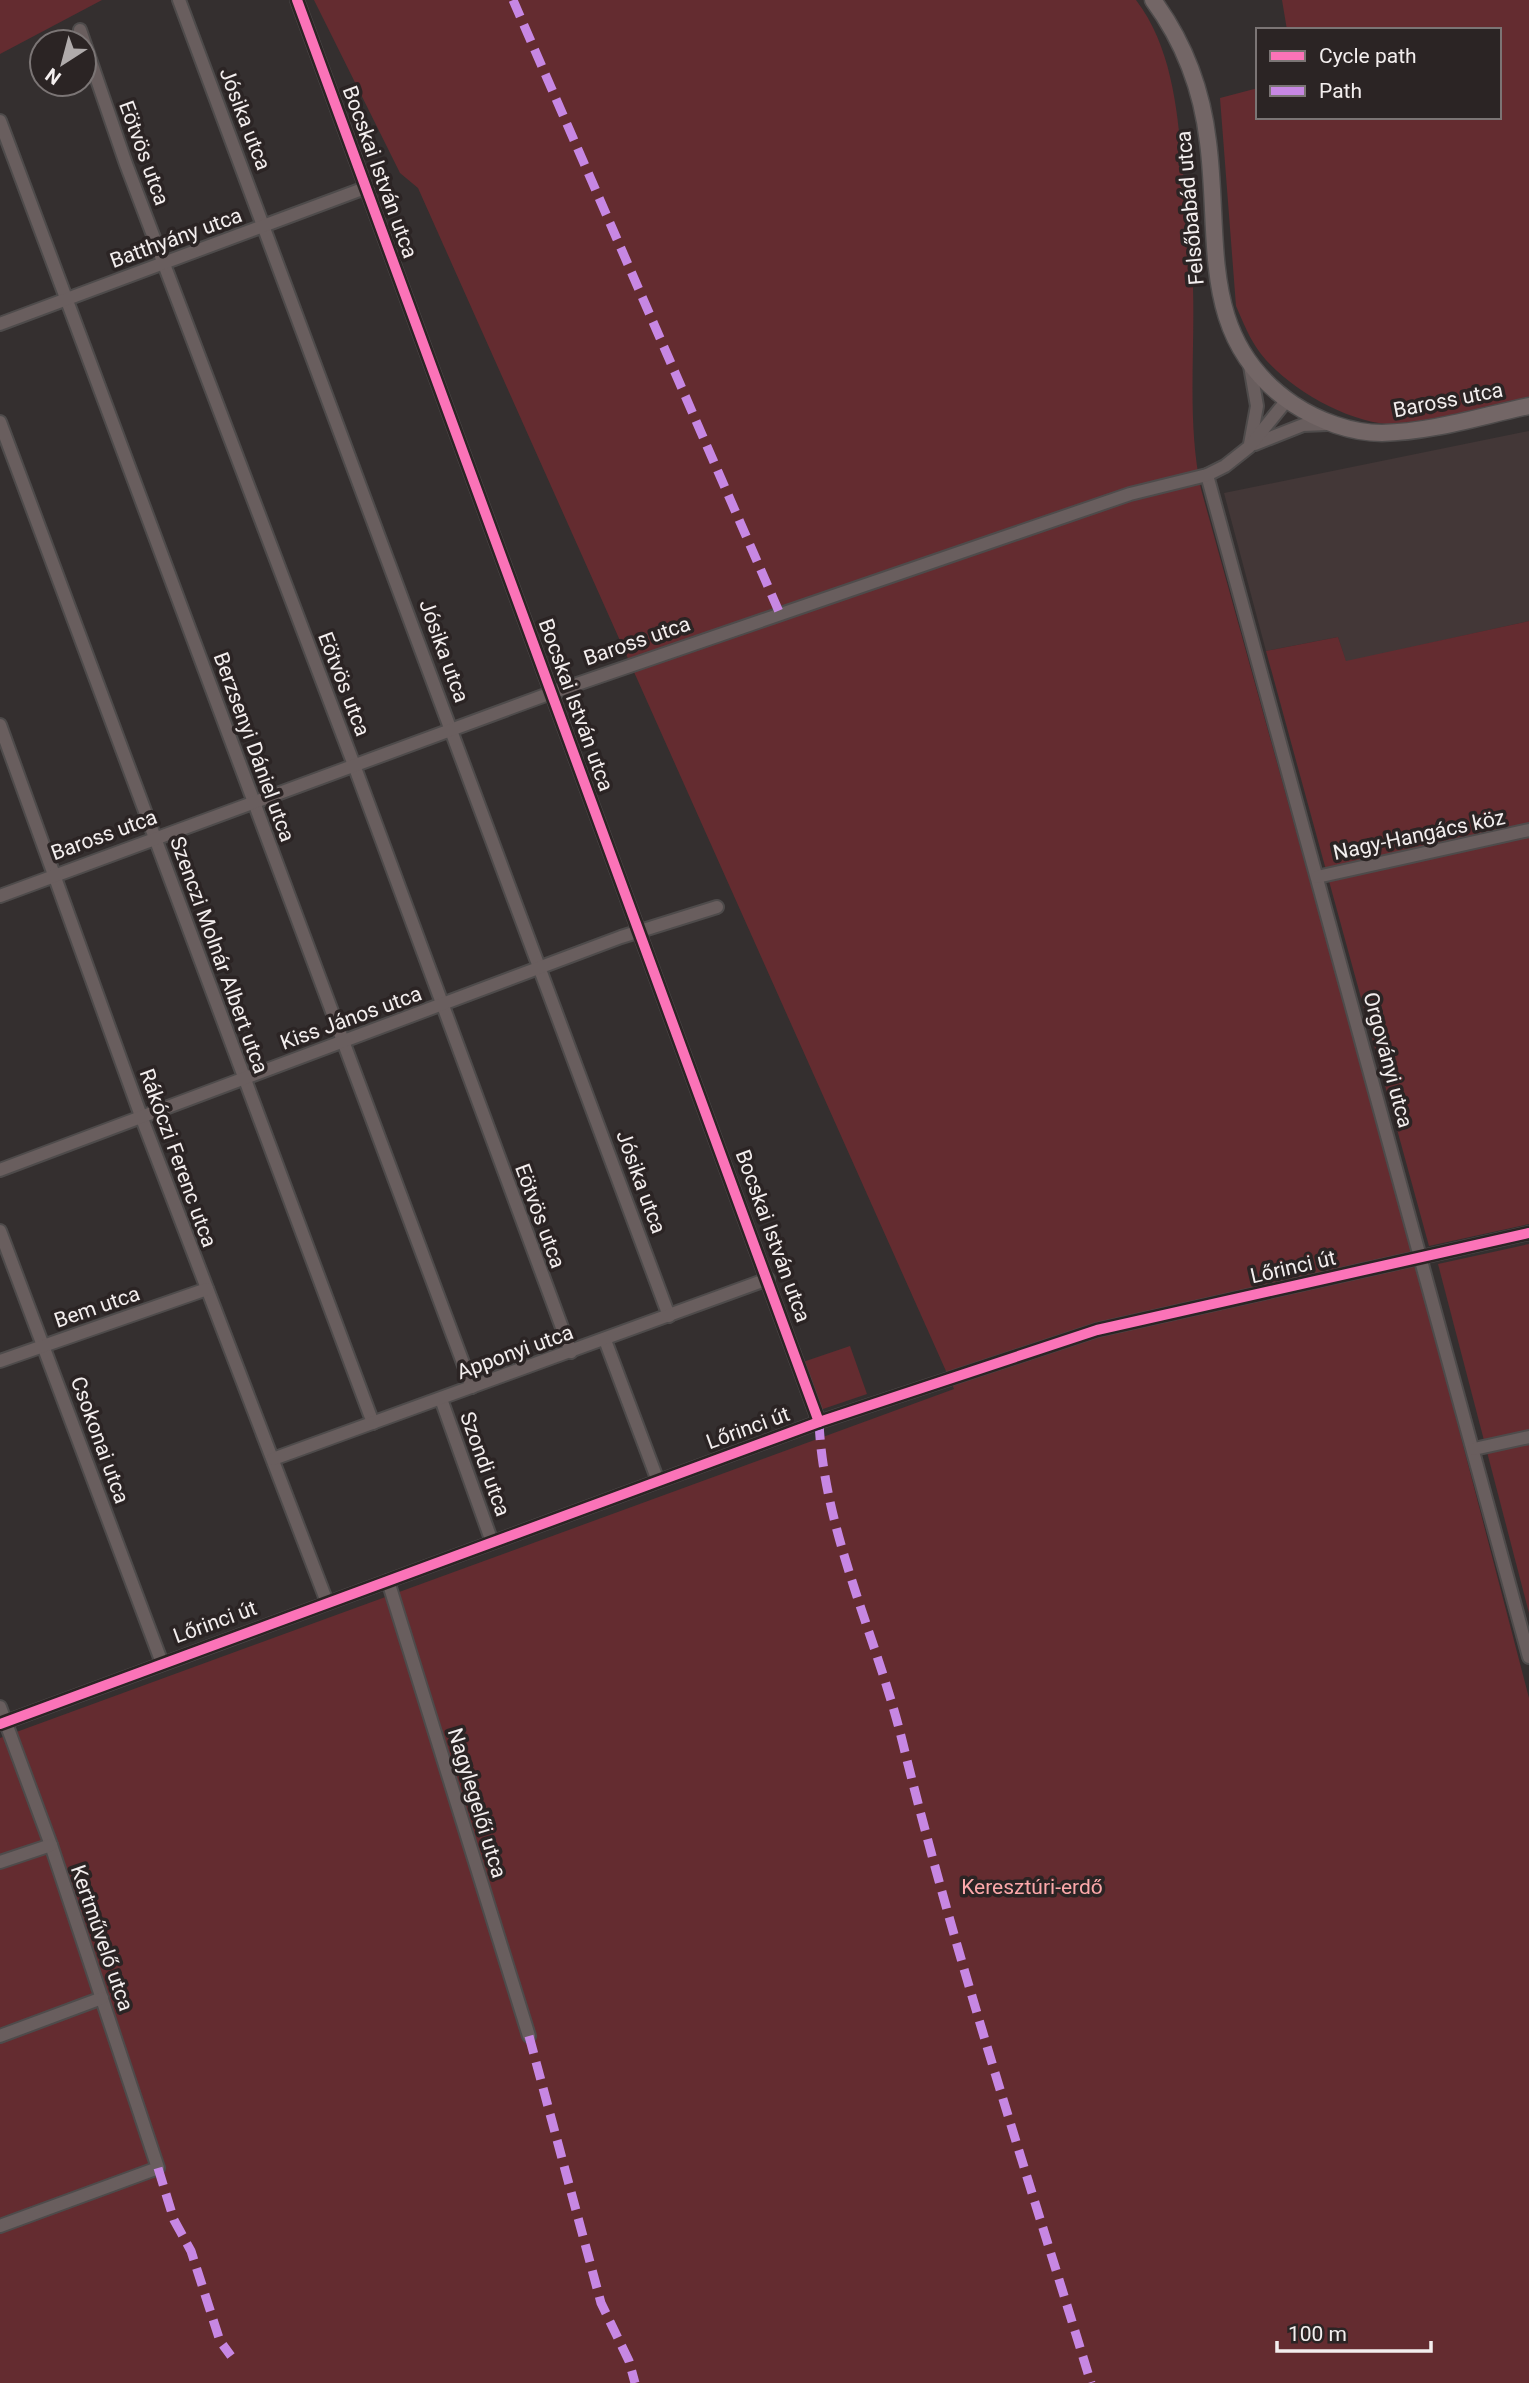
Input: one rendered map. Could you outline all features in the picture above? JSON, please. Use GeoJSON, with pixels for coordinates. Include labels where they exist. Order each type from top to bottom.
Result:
{"type":"FeatureCollection","features":[{"type":"Feature","properties":{"kind":"main road","name":"Felsőbabád utca"},"geometry":{"type":"LineString","coordinates":[[1153,0],[1186,56],[1199,95],[1208,141],[1219,294],[1231,334],[1250,366],[1287,400]]}},
{"type":"Feature","properties":{"kind":"main road","name":"Baross utca"},"geometry":{"type":"LineString","coordinates":[[1287,400],[1314,416],[1366,432],[1416,430],[1529,406]]}},
{"type":"Feature","properties":{"kind":"street","name":"Jósika utca"},"geometry":{"type":"LineString","coordinates":[[179,0],[670,1316]]}},
{"type":"Feature","properties":{"kind":"street","name":"Bocskai István utca"},"geometry":{"type":"LineString","coordinates":[[297,0],[768,1279],[818,1422]]}},
{"type":"Feature","properties":{"kind":"street","name":"Eötvös utca"},"geometry":{"type":"LineString","coordinates":[[98,82],[126,164],[354,765],[571,1352]]}},
{"type":"Feature","properties":{"kind":"street","name":"Berzsenyi Dániel utca"},"geometry":{"type":"LineString","coordinates":[[0,121],[472,1387]]}},
{"type":"Feature","properties":{"kind":"street","name":"Batthyány utca"},"geometry":{"type":"LineString","coordinates":[[0,324],[365,188]]}},
{"type":"Feature","properties":{"kind":"street"},"geometry":{"type":"LineString","coordinates":[[1249,447],[1257,406],[1250,366]]}},
{"type":"Feature","properties":{"kind":"street","name":"Baross utca"},"geometry":{"type":"LineString","coordinates":[[0,896],[551,693],[1130,494],[1207,475],[1237,460],[1287,400]]}},
{"type":"Feature","properties":{"kind":"street","name":"Szenczi Molnár Albert utca"},"geometry":{"type":"LineString","coordinates":[[0,422],[373,1423]]}},
{"type":"Feature","properties":{"kind":"street","name":"Baross utca"},"geometry":{"type":"LineString","coordinates":[[1249,447],[1303,425],[1334,424]]}},
{"type":"Feature","properties":{"kind":"street","name":"Orgoványi utca"},"geometry":{"type":"LineString","coordinates":[[1207,475],[1529,1657]]}},
{"type":"Feature","properties":{"kind":"street","name":"Rákóczi Ferenc utca"},"geometry":{"type":"LineString","coordinates":[[0,725],[141,1116],[327,1602]]}},
{"type":"Feature","properties":{"kind":"street","name":"Nagy-Hangács köz"},"geometry":{"type":"LineString","coordinates":[[1317,877],[1529,831]]}},
{"type":"Feature","properties":{"kind":"street","name":"Kiss János utca"},"geometry":{"type":"LineString","coordinates":[[0,1170],[342,1041],[717,907]]}},
{"type":"Feature","properties":{"kind":"street","name":"Csokonai utca"},"geometry":{"type":"LineString","coordinates":[[0,1231],[162,1663]]}},
{"type":"Feature","properties":{"kind":"street","name":"Lőrinci út"},"geometry":{"type":"LineString","coordinates":[[2,1723],[818,1422],[1097,1330],[1529,1233]]}},
{"type":"Feature","properties":{"kind":"street","name":"Apponyi utca"},"geometry":{"type":"LineString","coordinates":[[273,1459],[768,1279]]}},
{"type":"Feature","properties":{"kind":"street","name":"Bem utca"},"geometry":{"type":"LineString","coordinates":[[0,1361],[207,1289]]}},
{"type":"Feature","properties":{"kind":"street"},"geometry":{"type":"LineString","coordinates":[[605,1340],[658,1481]]}},
{"type":"Feature","properties":{"kind":"street","name":"Szondi utca"},"geometry":{"type":"LineString","coordinates":[[441,1399],[492,1542]]}},
{"type":"Feature","properties":{"kind":"street"},"geometry":{"type":"LineString","coordinates":[[1474,1448],[1529,1437]]}},
{"type":"Feature","properties":{"kind":"street","name":"Nagylegelői utca"},"geometry":{"type":"LineString","coordinates":[[388,1581],[528,2036]]}},
{"type":"Feature","properties":{"kind":"street","name":"Kertművelő utca"},"geometry":{"type":"LineString","coordinates":[[0,1707],[2,1723],[51,1845],[158,2168],[0,2226]]}},
{"type":"Feature","properties":{"kind":"street"},"geometry":{"type":"LineString","coordinates":[[0,1862],[51,1845]]}},
{"type":"Feature","properties":{"kind":"street"},"geometry":{"type":"LineString","coordinates":[[0,2036],[102,1998]]}},
{"type":"Feature","properties":{"kind":"shaded area"},"geometry":{"type":"Polygon","coordinates":[[[1529,431],[1529,621],[1346,662],[1338,637],[1266,651],[1224,493],[1529,431]]]}},
{"type":"Feature","properties":{"kind":"green space"},"geometry":{"type":"Polygon","coordinates":[[[0,0],[102,0],[49,28],[28,28],[28,39],[0,54],[0,0]]]}},
{"type":"Feature","properties":{"kind":"green space","name":"Keresztúri-erdő"},"geometry":{"type":"Polygon","coordinates":[[[314,0],[1136,0],[1148,18],[1165,57],[1180,140],[1192,272],[1194,439],[1201,489],[1409,1238],[1529,1698],[1529,2383],[0,2383],[0,1738],[954,1389],[418,188],[400,173],[314,0]]]}},
{"type":"Feature","properties":{"kind":"green space"},"geometry":{"type":"Polygon","coordinates":[[[1282,0],[1529,0],[1529,398],[1407,424],[1368,421],[1307,394],[1274,368],[1253,343],[1236,306],[1220,98],[1256,89],[1256,119],[1501,119],[1501,28],[1287,28],[1282,0]]]}},
{"type":"Feature","properties":{"kind":"green space"},"geometry":{"type":"Polygon","coordinates":[[[1529,621],[1529,1224],[1429,1246],[1266,651],[1338,637],[1346,661],[1529,621]]]}},
{"type":"Feature","properties":{"kind":"green space"},"geometry":{"type":"Polygon","coordinates":[[[1529,1244],[1529,1613],[1438,1264],[1529,1244]]]}},
{"type":"Feature","properties":{"kind":"green space"},"geometry":{"type":"Polygon","coordinates":[[[850,1346],[867,1394],[820,1410],[803,1362],[850,1346]]]}},
{"type":"Feature","properties":{"kind":"marked path"},"geometry":{"type":"LineString","coordinates":[[513,0],[780,614]]}},
{"type":"Feature","properties":{"kind":"marked path"},"geometry":{"type":"LineString","coordinates":[[819,1422],[823,1463],[841,1544],[892,1704],[969,1985],[1091,2383]]}},
{"type":"Feature","properties":{"kind":"marked path"},"geometry":{"type":"LineString","coordinates":[[529,2036],[601,2303],[629,2361],[635,2383]]}},
{"type":"Feature","properties":{"kind":"marked path"},"geometry":{"type":"LineString","coordinates":[[158,2168],[174,2220],[191,2251],[220,2341],[231,2356]]}},
{"type":"Feature","properties":{"kind":"cycle path"},"geometry":{"type":"LineString","coordinates":[[297,0],[819,1422]]}},
{"type":"Feature","properties":{"kind":"cycle path"},"geometry":{"type":"LineString","coordinates":[[0,1724],[819,1422],[1097,1330],[1529,1233]]}}]}
